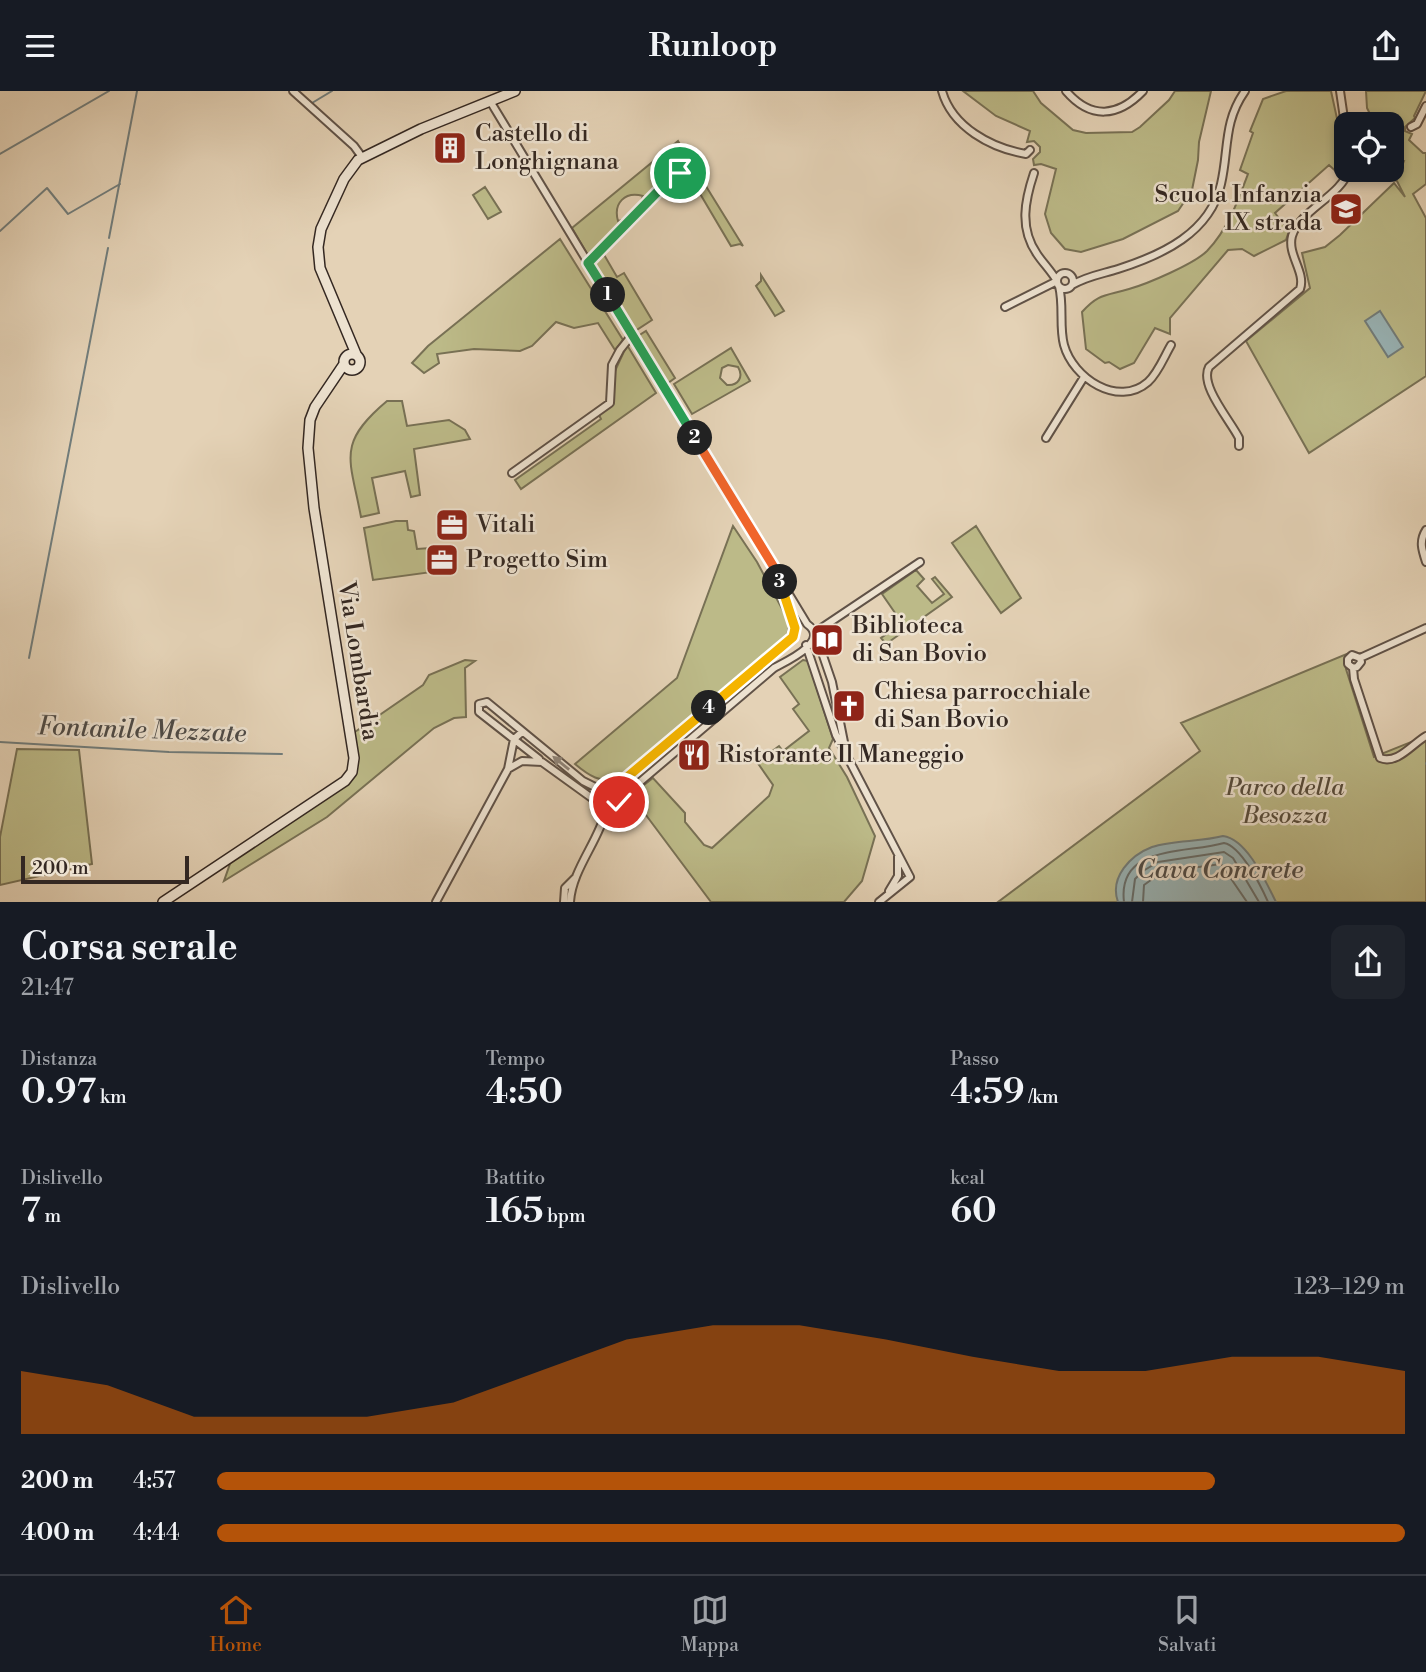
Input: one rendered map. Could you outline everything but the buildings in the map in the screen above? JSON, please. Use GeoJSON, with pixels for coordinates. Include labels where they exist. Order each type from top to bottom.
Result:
{"type":"FeatureCollection","features":[{"type":"Feature","properties":{"kind":"street"},"geometry":{"type":"LineString","coordinates":[[293,91],[355,146],[362,157]]}},
{"type":"Feature","properties":{"kind":"street"},"geometry":{"type":"LineString","coordinates":[[352,351],[320,268],[318,247],[324,221],[350,169],[362,157],[421,129],[514,91]]}},
{"type":"Feature","properties":{"kind":"street"},"geometry":{"type":"LineString","coordinates":[[942,91],[951,112],[971,131],[1011,152],[1026,154],[1030,150]]}},
{"type":"Feature","properties":{"kind":"street"},"geometry":{"type":"LineString","coordinates":[[1066,91],[1087,108],[1106,112],[1124,109],[1143,91]]}},
{"type":"Feature","properties":{"kind":"street"},"geometry":{"type":"LineString","coordinates":[[1034,173],[1025,207],[1025,224],[1029,239],[1063,289],[1156,255],[1189,236],[1215,203],[1220,188],[1227,131],[1238,100],[1245,91]]}},
{"type":"Feature","properties":{"kind":"street"},"geometry":{"type":"LineString","coordinates":[[1340,91],[1343,112]]}},
{"type":"Feature","properties":{"kind":"street"},"geometry":{"type":"LineString","coordinates":[[490,101],[818,641],[832,682],[845,752]]}},
{"type":"Feature","properties":{"kind":"street"},"geometry":{"type":"LineString","coordinates":[[1411,127],[1417,124],[1426,106]]}},
{"type":"Feature","properties":{"kind":"street"},"geometry":{"type":"LineString","coordinates":[[588,263],[672,177],[680,173]]}},
{"type":"Feature","properties":{"kind":"street"},"geometry":{"type":"LineString","coordinates":[[1239,446],[1239,438],[1212,393],[1206,373],[1209,367],[1300,289],[1300,276],[1293,257],[1293,235],[1303,221],[1343,182]]}},
{"type":"Feature","properties":{"kind":"street"},"geometry":{"type":"LineString","coordinates":[[1044,263],[1052,269],[1090,277]]}},
{"type":"Feature","properties":{"kind":"street"},"geometry":{"type":"LineString","coordinates":[[1067,273],[1061,274],[1058,284],[1064,344],[1074,367],[1084,377],[1110,390],[1130,391],[1149,382],[1171,345]]}},
{"type":"Feature","properties":{"kind":"street"},"geometry":{"type":"LineString","coordinates":[[1062,310],[1073,279],[1067,273]]}},
{"type":"Feature","properties":{"kind":"street"},"geometry":{"type":"LineString","coordinates":[[1005,307],[1058,284]]}},
{"type":"Feature","properties":{"kind":"street"},"geometry":{"type":"LineString","coordinates":[[512,473],[610,403],[612,365],[616,355],[632,335]]}},
{"type":"Feature","properties":{"kind":"street","name":"Via Lombardia"},"geometry":{"type":"LineString","coordinates":[[352,351],[360,359],[360,366],[356,370],[347,367],[345,358],[352,351]]}},
{"type":"Feature","properties":{"kind":"street","name":"Via Lombardia"},"geometry":{"type":"LineString","coordinates":[[163,902],[345,781],[354,767],[307,448],[312,413],[347,367]]}},
{"type":"Feature","properties":{"kind":"street"},"geometry":{"type":"LineString","coordinates":[[1046,438],[1084,377]]}},
{"type":"Feature","properties":{"kind":"street"},"geometry":{"type":"LineString","coordinates":[[1426,530],[1421,547],[1426,562]]}},
{"type":"Feature","properties":{"kind":"street"},"geometry":{"type":"LineString","coordinates":[[775,569],[795,628],[793,637],[613,789],[601,790],[583,781],[487,702],[479,704],[479,712],[596,800],[598,806],[606,811],[614,809],[620,799],[774,668],[798,655],[811,642],[814,634],[920,562]]}},
{"type":"Feature","properties":{"kind":"street"},"geometry":{"type":"LineString","coordinates":[[795,628],[800,624],[807,624]]}},
{"type":"Feature","properties":{"kind":"street"},"geometry":{"type":"LineString","coordinates":[[1426,628],[1360,658],[1353,655],[1349,657],[1348,663],[1353,668],[1354,679],[1380,758],[1385,760],[1396,757],[1426,736]]}},
{"type":"Feature","properties":{"kind":"street"},"geometry":{"type":"LineString","coordinates":[[793,637],[798,644],[806,645]]}},
{"type":"Feature","properties":{"kind":"street"},"geometry":{"type":"LineString","coordinates":[[806,645],[836,735],[910,877],[879,902]]}},
{"type":"Feature","properties":{"kind":"street"},"geometry":{"type":"LineString","coordinates":[[1353,668],[1359,666],[1360,658]]}},
{"type":"Feature","properties":{"kind":"street"},"geometry":{"type":"LineString","coordinates":[[436,902],[508,769],[514,739],[523,731]]}},
{"type":"Feature","properties":{"kind":"street"},"geometry":{"type":"LineString","coordinates":[[508,769],[522,761],[542,762]]}},
{"type":"Feature","properties":{"kind":"street"},"geometry":{"type":"LineString","coordinates":[[613,789],[620,799]]}},
{"type":"Feature","properties":{"kind":"street"},"geometry":{"type":"LineString","coordinates":[[596,800],[601,790]]}},
{"type":"Feature","properties":{"kind":"street"},"geometry":{"type":"LineString","coordinates":[[570,902],[577,877],[602,829],[606,811]]}},
{"type":"Feature","properties":{"kind":"street"},"geometry":{"type":"LineString","coordinates":[[886,896],[898,876],[897,852]]}},
{"type":"Feature","properties":{"kind":"street"},"geometry":{"type":"LineString","coordinates":[[564,902],[565,888],[577,877]]}},
{"type":"Feature","properties":{"kind":"green space"},"geometry":{"type":"Polygon","coordinates":[[[963,91],[1033,91],[1041,103],[1073,130],[1086,133],[1132,132],[1169,100],[1175,91],[1211,91],[1199,142],[1192,190],[1178,211],[1123,239],[1081,252],[1065,249],[1051,233],[1045,214],[1056,169],[1041,164],[1034,165],[1033,159],[1040,152],[1040,147],[1034,141],[1027,142],[1030,131],[996,116],[963,91]]]}},
{"type":"Feature","properties":{"kind":"green space"},"geometry":{"type":"Polygon","coordinates":[[[1286,91],[1331,91],[1336,112],[1334,170],[1329,165],[1275,213],[1289,231],[1286,240],[1254,256],[1242,249],[1228,250],[1170,318],[1170,334],[1155,328],[1134,363],[1120,369],[1109,362],[1105,363],[1086,349],[1082,312],[1098,298],[1158,278],[1192,262],[1207,251],[1227,224],[1248,174],[1240,170],[1253,133],[1250,131],[1263,99],[1286,91]]]}},
{"type":"Feature","properties":{"kind":"green space"},"geometry":{"type":"Polygon","coordinates":[[[1366,91],[1426,91],[1415,118],[1405,127],[1405,131],[1412,134],[1409,140],[1426,153],[1426,184],[1413,194],[1426,218],[1426,376],[1309,453],[1246,341],[1310,288],[1302,253],[1325,247],[1394,183],[1405,197],[1398,182],[1404,182],[1404,112],[1369,112],[1366,91]]]}},
{"type":"Feature","properties":{"kind":"green space"},"geometry":{"type":"Polygon","coordinates":[[[678,141],[743,246],[731,246],[686,170],[680,167],[644,202],[641,201],[643,196],[637,195],[622,200],[617,215],[618,221],[624,222],[589,257],[572,228],[678,141]]]}},
{"type":"Feature","properties":{"kind":"green space"},"geometry":{"type":"Polygon","coordinates":[[[485,187],[501,212],[488,219],[473,195],[485,187]]]}},
{"type":"Feature","properties":{"kind":"green space"},"geometry":{"type":"Polygon","coordinates":[[[560,239],[623,340],[615,350],[598,323],[574,328],[556,322],[532,346],[520,351],[474,349],[437,354],[439,363],[424,373],[412,363],[428,346],[560,239]]]}},
{"type":"Feature","properties":{"kind":"green space"},"geometry":{"type":"Polygon","coordinates":[[[603,253],[617,277],[624,273],[652,320],[635,331],[593,263],[603,253]]]}},
{"type":"Feature","properties":{"kind":"green space"},"geometry":{"type":"Polygon","coordinates":[[[761,275],[784,311],[775,316],[756,286],[761,281],[761,275]]]}},
{"type":"Feature","properties":{"kind":"green space"},"geometry":{"type":"Polygon","coordinates":[[[646,331],[675,378],[668,383],[638,336],[646,331]]]}},
{"type":"Feature","properties":{"kind":"green space"},"geometry":{"type":"Polygon","coordinates":[[[627,345],[656,393],[521,489],[515,480],[601,419],[599,415],[613,404],[614,373],[627,345]]]}},
{"type":"Feature","properties":{"kind":"green space"},"geometry":{"type":"Polygon","coordinates":[[[731,348],[750,381],[692,414],[674,384],[731,348]],[[728,365],[722,368],[720,378],[727,385],[739,380],[738,367],[728,365]]]}},
{"type":"Feature","properties":{"kind":"green space"},"geometry":{"type":"Polygon","coordinates":[[[387,401],[402,401],[407,426],[449,420],[465,430],[470,439],[414,449],[420,495],[411,497],[405,471],[372,478],[379,513],[361,517],[351,466],[353,441],[371,416],[387,401]]]}},
{"type":"Feature","properties":{"kind":"green space"},"geometry":{"type":"Polygon","coordinates":[[[407,521],[408,530],[414,531],[417,549],[430,548],[432,572],[373,580],[364,528],[407,521]]]}},
{"type":"Feature","properties":{"kind":"green space"},"geometry":{"type":"Polygon","coordinates":[[[733,526],[757,562],[787,618],[787,638],[619,779],[606,780],[590,775],[575,764],[677,678],[733,526]]]}},
{"type":"Feature","properties":{"kind":"green space"},"geometry":{"type":"Polygon","coordinates":[[[976,526],[1021,598],[1001,613],[952,543],[976,526]]]}},
{"type":"Feature","properties":{"kind":"green space"},"geometry":{"type":"Polygon","coordinates":[[[916,570],[924,579],[917,586],[932,603],[944,594],[932,579],[935,577],[952,597],[886,644],[881,638],[902,623],[882,594],[916,570]]]}},
{"type":"Feature","properties":{"kind":"green space","name":"Parco della Besozza"},"geometry":{"type":"Polygon","coordinates":[[[1349,653],[1345,660],[1346,669],[1374,757],[1426,736],[1426,902],[998,902],[1200,751],[1181,723],[1349,653]]]}},
{"type":"Feature","properties":{"kind":"green space"},"geometry":{"type":"Polygon","coordinates":[[[465,660],[475,661],[465,668],[466,717],[454,718],[434,728],[327,817],[224,881],[231,861],[348,783],[352,734],[423,685],[429,675],[465,660]]]}},
{"type":"Feature","properties":{"kind":"green space"},"geometry":{"type":"Polygon","coordinates":[[[803,660],[808,661],[833,739],[829,748],[847,777],[875,836],[862,881],[844,902],[711,902],[631,795],[653,778],[685,813],[685,822],[704,845],[712,848],[769,796],[773,785],[757,762],[779,746],[783,751],[809,731],[793,709],[799,704],[780,677],[803,660]]]}},
{"type":"Feature","properties":{"kind":"green space"},"geometry":{"type":"Polygon","coordinates":[[[17,749],[79,750],[92,864],[0,885],[0,837],[17,749]]]}},
{"type":"Feature","properties":{"kind":"water"},"geometry":{"type":"Polygon","coordinates":[[[1380,311],[1403,347],[1388,357],[1365,321],[1380,311]]]}},
{"type":"Feature","properties":{"kind":"water","name":"Cava Concrete"},"geometry":{"type":"Polygon","coordinates":[[[1223,836],[1232,839],[1248,853],[1276,902],[1118,902],[1116,893],[1119,876],[1137,855],[1168,843],[1223,836]]]}},
{"type":"Feature","properties":{"kind":"waterway"},"geometry":{"type":"LineString","coordinates":[[0,154],[109,91]]}},
{"type":"Feature","properties":{"kind":"waterway"},"geometry":{"type":"LineString","coordinates":[[109,238],[137,91]]}},
{"type":"Feature","properties":{"kind":"waterway"},"geometry":{"type":"LineString","coordinates":[[312,103],[332,91]]}},
{"type":"Feature","properties":{"kind":"waterway"},"geometry":{"type":"LineString","coordinates":[[0,231],[47,188],[68,214],[120,184]]}},
{"type":"Feature","properties":{"kind":"waterway"},"geometry":{"type":"LineString","coordinates":[[29,658],[108,248]]}},
{"type":"Feature","properties":{"kind":"waterway","name":"Fontanile Mezzate"},"geometry":{"type":"LineString","coordinates":[[0,742],[169,752],[282,754]]}},
{"type":"Feature","properties":{"kind":"place","name":"Castello di Longhignana"},"geometry":{"type":"Point","coordinates":[450,148]}},
{"type":"Feature","properties":{"kind":"place","name":"Scuola Infanzia IX strada"},"geometry":{"type":"Point","coordinates":[1346,209]}},
{"type":"Feature","properties":{"kind":"place","name":"Vitali"},"geometry":{"type":"Point","coordinates":[452,525]}},
{"type":"Feature","properties":{"kind":"place","name":"Progetto Sim"},"geometry":{"type":"Point","coordinates":[442,560]}},
{"type":"Feature","properties":{"kind":"place","name":"Biblioteca di San Bovio"},"geometry":{"type":"Point","coordinates":[827,640]}},
{"type":"Feature","properties":{"kind":"place","name":"Chiesa parrocchiale di San Bovio"},"geometry":{"type":"Point","coordinates":[849,706]}},
{"type":"Feature","properties":{"kind":"place","name":"Ristorante Il Maneggio"},"geometry":{"type":"Point","coordinates":[694,755]}},
{"type":"Feature","properties":{"kind":"route"},"geometry":{"type":"LineString","coordinates":[[619,802],[619,796],[613,789],[793,637],[795,628],[775,569],[588,263],[672,177],[680,173]]}}]}
